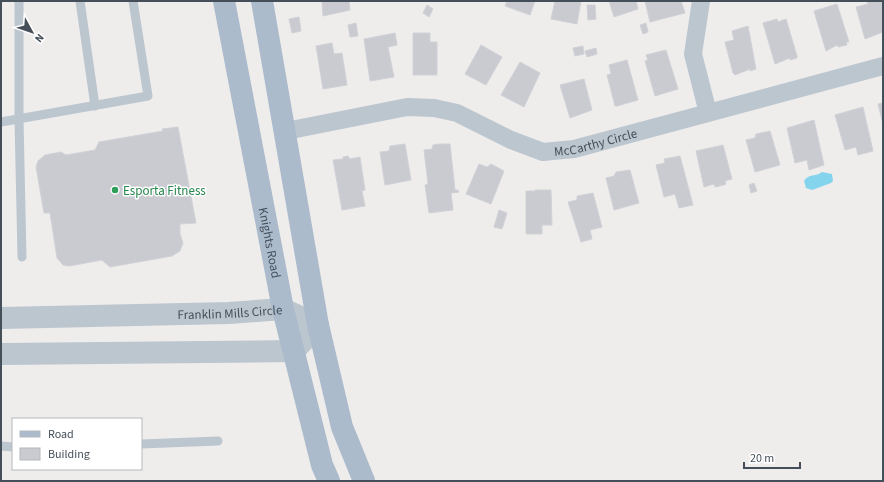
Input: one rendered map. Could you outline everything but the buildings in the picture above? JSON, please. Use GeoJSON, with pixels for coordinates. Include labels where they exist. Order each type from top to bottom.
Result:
{"type":"FeatureCollection","features":[{"type":"Feature","properties":{"kind":"main road","name":"Knights Road"},"geometry":{"type":"LineString","coordinates":[[224,1],[283,309],[322,465],[329,481]]}},
{"type":"Feature","properties":{"kind":"main road"},"geometry":{"type":"LineString","coordinates":[[262,1],[286,131],[318,325],[342,427],[364,481]]}},
{"type":"Feature","properties":{"kind":"street"},"geometry":{"type":"LineString","coordinates":[[701,1],[693,54],[708,113]]}},
{"type":"Feature","properties":{"kind":"street","name":"McCarthy Circle"},"geometry":{"type":"LineString","coordinates":[[286,131],[407,107],[434,108],[457,113],[511,140],[543,152],[574,149],[883,66]]}},
{"type":"Feature","properties":{"kind":"street","name":"Franklin Mills Circle"},"geometry":{"type":"LineString","coordinates":[[1,318],[229,313],[283,309],[318,325]]}},
{"type":"Feature","properties":{"kind":"street"},"geometry":{"type":"LineString","coordinates":[[1,354],[294,351],[318,325]]}},
{"type":"Feature","properties":{"kind":"lane"},"geometry":{"type":"LineString","coordinates":[[19,1],[19,119],[22,257]]}},
{"type":"Feature","properties":{"kind":"lane"},"geometry":{"type":"LineString","coordinates":[[80,1],[95,106]]}},
{"type":"Feature","properties":{"kind":"lane"},"geometry":{"type":"LineString","coordinates":[[1,122],[148,96],[133,1]]}},
{"type":"Feature","properties":{"kind":"lane"},"geometry":{"type":"LineString","coordinates":[[142,444],[218,442]]}},
{"type":"Feature","properties":{"kind":"lane"},"geometry":{"type":"LineString","coordinates":[[1,446],[12,447]]}},
{"type":"Feature","properties":{"kind":"water"},"geometry":{"type":"Polygon","coordinates":[[[822,172],[832,174],[833,181],[812,190],[806,188],[804,181],[808,177],[822,172]]]}},
{"type":"Feature","properties":{"kind":"place","name":"Esporta Fitness"},"geometry":{"type":"Point","coordinates":[115,190]}}]}
